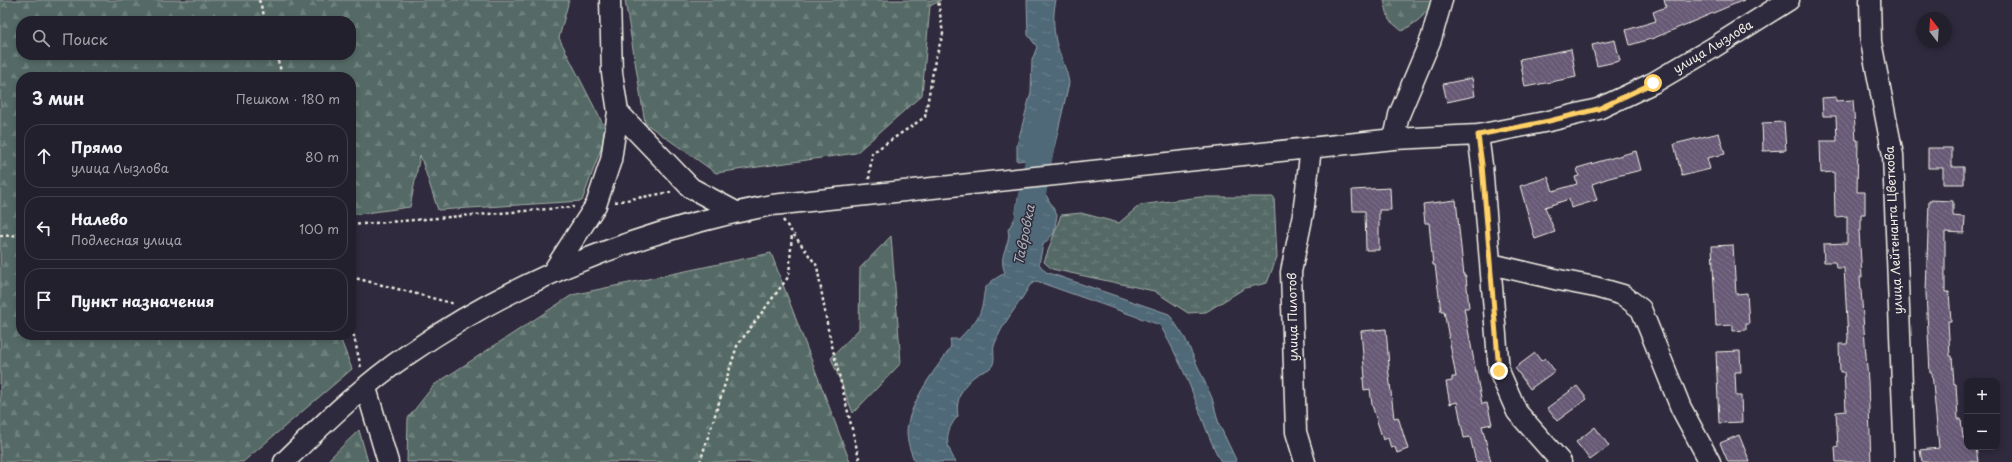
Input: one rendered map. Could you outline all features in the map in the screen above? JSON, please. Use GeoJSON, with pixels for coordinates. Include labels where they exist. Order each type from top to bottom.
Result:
{"type":"FeatureCollection","features":[{"type":"Feature","properties":{"kind":"street"},"geometry":{"type":"LineString","coordinates":[[552,273],[596,205],[611,160],[618,112],[612,74],[610,0]]}},
{"type":"Feature","properties":{"kind":"street"},"geometry":{"type":"LineString","coordinates":[[1394,139],[1399,116],[1431,40],[1442,0]]}},
{"type":"Feature","properties":{"kind":"street","name":"улица Лызлова"},"geometry":{"type":"LineString","coordinates":[[284,462],[313,433],[409,353],[478,310],[552,273],[640,239],[736,212],[772,205],[937,189],[1394,139],[1478,135],[1549,121],[1598,109],[1653,83],[1789,0]]}},
{"type":"Feature","properties":{"kind":"street","name":"улица Лейтенанта Цветкова"},"geometry":{"type":"LineString","coordinates":[[1870,0],[1871,42],[1893,155],[1905,462]]}},
{"type":"Feature","properties":{"kind":"street"},"geometry":{"type":"LineString","coordinates":[[618,112],[691,188],[736,212]]}},
{"type":"Feature","properties":{"kind":"street"},"geometry":{"type":"LineString","coordinates":[[1478,135],[1491,264],[1499,371],[1518,412],[1562,462]]}},
{"type":"Feature","properties":{"kind":"street","name":"улица Пилотов"},"geometry":{"type":"LineString","coordinates":[[1305,462],[1296,432],[1291,272],[1303,214],[1311,148]]}},
{"type":"Feature","properties":{"kind":"street"},"geometry":{"type":"LineString","coordinates":[[1491,264],[1595,287],[1623,295],[1641,309],[1681,408],[1710,462]]}},
{"type":"Feature","properties":{"kind":"street"},"geometry":{"type":"LineString","coordinates":[[366,388],[388,462]]}},
{"type":"Feature","properties":{"kind":"path"},"geometry":{"type":"LineString","coordinates":[[259,0],[264,16]]}},
{"type":"Feature","properties":{"kind":"path"},"geometry":{"type":"LineString","coordinates":[[867,196],[872,153],[925,117],[935,60],[943,34],[938,0]]}},
{"type":"Feature","properties":{"kind":"path"},"geometry":{"type":"LineString","coordinates":[[278,60],[281,72]]}},
{"type":"Feature","properties":{"kind":"path"},"geometry":{"type":"LineString","coordinates":[[356,225],[596,205],[691,188]]}},
{"type":"Feature","properties":{"kind":"path"},"geometry":{"type":"LineString","coordinates":[[772,205],[817,266],[828,329],[860,462]]}},
{"type":"Feature","properties":{"kind":"path"},"geometry":{"type":"LineString","coordinates":[[700,462],[737,346],[789,276],[792,232]]}},
{"type":"Feature","properties":{"kind":"path"},"geometry":{"type":"LineString","coordinates":[[0,236],[16,235]]}},
{"type":"Feature","properties":{"kind":"path"},"geometry":{"type":"LineString","coordinates":[[356,278],[478,310]]}},
{"type":"Feature","properties":{"kind":"path"},"geometry":{"type":"LineString","coordinates":[[355,340],[366,388]]}},
{"type":"Feature","properties":{"kind":"green space"},"geometry":{"type":"Polygon","coordinates":[[[0,0],[569,0],[559,38],[607,132],[582,201],[438,210],[420,155],[410,207],[356,214],[356,72],[16,72],[16,340],[341,340],[352,369],[243,462],[0,462],[0,0]]]}},
{"type":"Feature","properties":{"kind":"green space"},"geometry":{"type":"Polygon","coordinates":[[[625,0],[941,0],[930,6],[922,95],[856,153],[716,173],[645,123],[625,0]]]}},
{"type":"Feature","properties":{"kind":"green space"},"geometry":{"type":"Polygon","coordinates":[[[1384,0],[1433,0],[1424,15],[1402,31],[1389,20],[1384,0]]]}},
{"type":"Feature","properties":{"kind":"green space"},"geometry":{"type":"Polygon","coordinates":[[[1200,197],[1274,197],[1277,257],[1267,283],[1245,288],[1206,312],[1188,313],[1154,291],[1052,269],[1044,262],[1061,215],[1081,213],[1119,223],[1140,205],[1200,197]]]}},
{"type":"Feature","properties":{"kind":"green space"},"geometry":{"type":"Polygon","coordinates":[[[891,236],[901,363],[853,413],[831,358],[859,329],[860,268],[891,236]]]}},
{"type":"Feature","properties":{"kind":"green space"},"geometry":{"type":"Polygon","coordinates":[[[771,253],[850,462],[407,462],[408,418],[434,385],[572,295],[771,253]]]}},
{"type":"Feature","properties":{"kind":"green space"},"geometry":{"type":"Polygon","coordinates":[[[359,430],[368,462],[326,462],[359,430]]]}},
{"type":"Feature","properties":{"kind":"water"},"geometry":{"type":"Polygon","coordinates":[[[1027,0],[1056,0],[1054,15],[1055,36],[1057,46],[1067,72],[1069,83],[1052,157],[1017,161],[1017,145],[1031,92],[1032,60],[1037,47],[1028,35],[1027,0]]]}},
{"type":"Feature","properties":{"kind":"water"},"geometry":{"type":"Polygon","coordinates":[[[1046,195],[1057,215],[1054,233],[1043,245],[1039,264],[1046,272],[1169,314],[1185,338],[1212,398],[1219,424],[1237,462],[1221,462],[1209,437],[1186,376],[1160,325],[1036,281],[1030,285],[1001,330],[994,346],[994,360],[992,366],[968,382],[961,392],[957,410],[958,416],[953,422],[948,433],[948,444],[952,456],[956,462],[915,462],[907,432],[908,423],[915,404],[925,384],[949,350],[951,345],[950,339],[959,339],[977,318],[982,307],[986,287],[996,278],[1005,273],[1003,266],[1003,255],[1009,235],[1008,230],[1015,218],[1018,198],[1046,195]]]}},
{"type":"Feature","properties":{"kind":"building"},"geometry":{"type":"Polygon","coordinates":[[[1664,0],[1744,0],[1654,38],[1630,45],[1626,30],[1656,21],[1653,12],[1666,7],[1664,0]]]}},
{"type":"Feature","properties":{"kind":"building"},"geometry":{"type":"Polygon","coordinates":[[[1615,40],[1620,61],[1597,66],[1592,45],[1615,40]]]}},
{"type":"Feature","properties":{"kind":"building"},"geometry":{"type":"Polygon","coordinates":[[[1571,49],[1576,77],[1525,87],[1520,59],[1571,49]]]}},
{"type":"Feature","properties":{"kind":"building"},"geometry":{"type":"Polygon","coordinates":[[[1472,78],[1475,96],[1447,102],[1443,84],[1472,78]]]}},
{"type":"Feature","properties":{"kind":"building"},"geometry":{"type":"Polygon","coordinates":[[[1836,97],[1836,101],[1853,100],[1856,140],[1858,140],[1857,192],[1865,192],[1865,214],[1861,214],[1861,231],[1859,231],[1862,277],[1860,277],[1868,381],[1871,462],[1836,462],[1835,447],[1838,446],[1836,412],[1846,411],[1844,372],[1840,372],[1839,344],[1847,344],[1848,338],[1844,268],[1836,268],[1835,262],[1824,262],[1823,244],[1847,243],[1847,216],[1835,217],[1834,172],[1821,173],[1820,141],[1837,141],[1836,116],[1823,116],[1822,98],[1836,97]]]}},
{"type":"Feature","properties":{"kind":"building"},"geometry":{"type":"Polygon","coordinates":[[[1784,122],[1786,150],[1763,151],[1762,123],[1784,122]]]}},
{"type":"Feature","properties":{"kind":"building"},"geometry":{"type":"Polygon","coordinates":[[[1719,133],[1725,154],[1707,158],[1710,169],[1682,176],[1674,144],[1719,133]]]}},
{"type":"Feature","properties":{"kind":"building"},"geometry":{"type":"Polygon","coordinates":[[[1928,148],[1952,148],[1952,167],[1964,167],[1964,184],[1943,184],[1943,168],[1928,168],[1928,148]]]}},
{"type":"Feature","properties":{"kind":"building"},"geometry":{"type":"Polygon","coordinates":[[[1636,151],[1641,170],[1592,184],[1597,200],[1571,208],[1569,199],[1545,207],[1555,232],[1535,239],[1520,186],[1548,177],[1553,191],[1577,184],[1575,177],[1579,176],[1577,168],[1636,151]]]}},
{"type":"Feature","properties":{"kind":"building"},"geometry":{"type":"Polygon","coordinates":[[[1390,188],[1391,210],[1379,210],[1379,250],[1366,250],[1365,211],[1353,211],[1352,190],[1390,188]]]}},
{"type":"Feature","properties":{"kind":"building"},"geometry":{"type":"Polygon","coordinates":[[[1456,200],[1469,308],[1464,308],[1482,404],[1487,403],[1492,424],[1482,426],[1491,462],[1476,462],[1470,437],[1464,438],[1457,402],[1450,404],[1446,382],[1452,381],[1452,377],[1456,377],[1444,311],[1441,311],[1435,265],[1433,265],[1429,223],[1425,223],[1423,204],[1456,200]]]}},
{"type":"Feature","properties":{"kind":"building"},"geometry":{"type":"Polygon","coordinates":[[[1929,200],[1953,201],[1953,216],[1965,217],[1964,233],[1945,232],[1945,292],[1949,292],[1951,321],[1948,321],[1950,356],[1952,356],[1954,384],[1956,384],[1958,419],[1961,419],[1964,450],[1976,450],[1978,462],[1922,462],[1920,450],[1939,448],[1932,373],[1930,373],[1926,293],[1929,200]]]}},
{"type":"Feature","properties":{"kind":"building"},"geometry":{"type":"Polygon","coordinates":[[[1733,245],[1736,294],[1747,293],[1749,324],[1746,324],[1746,330],[1733,331],[1733,325],[1716,326],[1712,246],[1733,245]]]}},
{"type":"Feature","properties":{"kind":"building"},"geometry":{"type":"Polygon","coordinates":[[[1386,329],[1388,366],[1394,418],[1398,417],[1408,449],[1397,453],[1395,447],[1391,448],[1388,438],[1383,440],[1372,405],[1370,389],[1364,390],[1363,378],[1365,378],[1361,331],[1386,329]]]}},
{"type":"Feature","properties":{"kind":"building"},"geometry":{"type":"Polygon","coordinates":[[[1740,351],[1741,372],[1735,372],[1736,396],[1741,396],[1742,422],[1719,423],[1716,352],[1740,351]]]}},
{"type":"Feature","properties":{"kind":"building"},"geometry":{"type":"Polygon","coordinates":[[[1535,353],[1541,361],[1545,358],[1555,371],[1530,389],[1515,368],[1535,353]]]}},
{"type":"Feature","properties":{"kind":"building"},"geometry":{"type":"Polygon","coordinates":[[[1577,386],[1587,399],[1557,421],[1547,408],[1577,386]]]}},
{"type":"Feature","properties":{"kind":"building"},"geometry":{"type":"Polygon","coordinates":[[[1595,427],[1609,446],[1590,460],[1576,442],[1595,427]]]}},
{"type":"Feature","properties":{"kind":"building"},"geometry":{"type":"Polygon","coordinates":[[[1739,435],[1750,462],[1728,462],[1720,443],[1739,435]]]}},
{"type":"Feature","properties":{"kind":"waterway","name":"Тавровка"},"geometry":{"type":"LineString","coordinates":[[1026,232],[1045,122]]}},
{"type":"Feature","properties":{"kind":"route"},"geometry":{"type":"LineString","coordinates":[[1499,371],[1491,264],[1478,135],[1549,121],[1598,109],[1653,83]]}}]}
